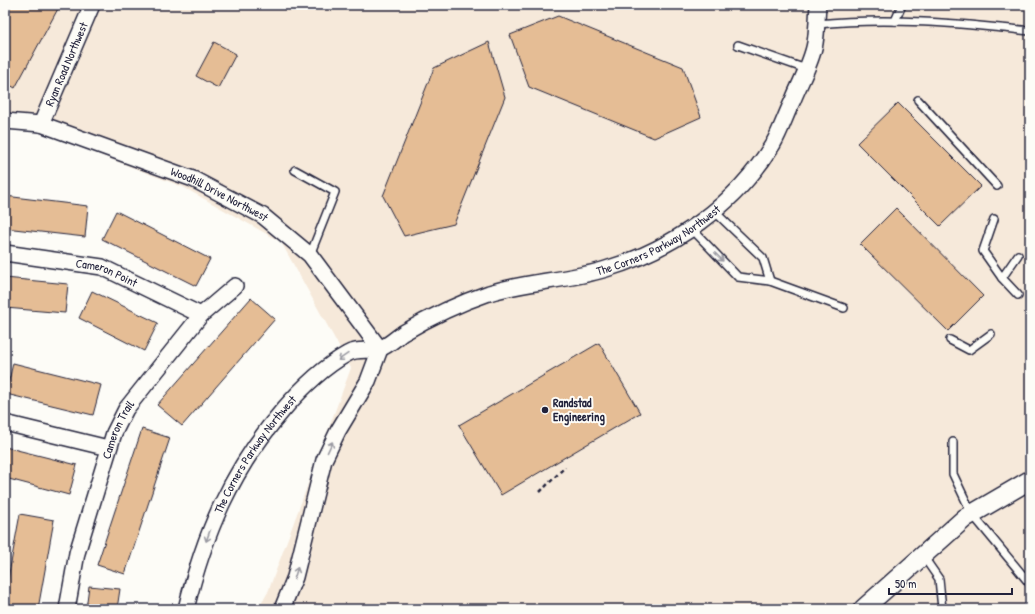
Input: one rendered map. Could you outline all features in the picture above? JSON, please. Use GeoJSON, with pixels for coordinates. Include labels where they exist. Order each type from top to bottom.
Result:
{"type":"FeatureCollection","features":[{"type":"Feature","properties":{"kind":"street","name":"Ryan Road Northwest"},"geometry":{"type":"LineString","coordinates":[[41,124],[92,5]]}},
{"type":"Feature","properties":{"kind":"street","name":"The Corners Parkway Northwest"},"geometry":{"type":"LineString","coordinates":[[186,609],[195,573],[214,519],[239,470],[261,438],[291,400],[329,366],[349,352],[380,349],[427,320],[491,293],[604,270],[656,249],[692,229],[714,211],[749,177],[774,143],[815,45],[818,5]]}},
{"type":"Feature","properties":{"kind":"street","name":"Woodhill Drive Northwest"},"geometry":{"type":"LineString","coordinates":[[5,121],[41,124],[193,179],[263,216],[310,255],[380,349]]}},
{"type":"Feature","properties":{"kind":"street","name":"Cameron Point"},"geometry":{"type":"LineString","coordinates":[[5,253],[102,267],[201,315]]}},
{"type":"Feature","properties":{"kind":"street","name":"Cameron Trail"},"geometry":{"type":"LineString","coordinates":[[67,609],[78,553],[97,492],[108,448],[126,409],[201,315],[235,286]]}},
{"type":"Feature","properties":{"kind":"street"},"geometry":{"type":"LineString","coordinates":[[282,609],[295,577],[324,460],[338,431],[368,381],[380,349]]}},
{"type":"Feature","properties":{"kind":"street"},"geometry":{"type":"LineString","coordinates":[[5,423],[108,448]]}},
{"type":"Feature","properties":{"kind":"street"},"geometry":{"type":"LineString","coordinates":[[863,609],[972,514],[1030,480]]}},
{"type":"Feature","properties":{"kind":"lane"},"geometry":{"type":"LineString","coordinates":[[895,21],[902,5]]}},
{"type":"Feature","properties":{"kind":"lane"},"geometry":{"type":"LineString","coordinates":[[817,24],[842,21],[895,21],[1030,31]]}},
{"type":"Feature","properties":{"kind":"lane"},"geometry":{"type":"LineString","coordinates":[[738,45],[806,69]]}},
{"type":"Feature","properties":{"kind":"lane"},"geometry":{"type":"LineString","coordinates":[[918,100],[997,186]]}},
{"type":"Feature","properties":{"kind":"lane"},"geometry":{"type":"LineString","coordinates":[[295,170],[335,192],[310,255]]}},
{"type":"Feature","properties":{"kind":"lane"},"geometry":{"type":"LineString","coordinates":[[714,211],[764,258],[770,281]]}},
{"type":"Feature","properties":{"kind":"lane"},"geometry":{"type":"LineString","coordinates":[[994,219],[983,251],[1002,278],[1018,294]]}},
{"type":"Feature","properties":{"kind":"lane"},"geometry":{"type":"LineString","coordinates":[[692,229],[738,277],[770,281],[844,308]]}},
{"type":"Feature","properties":{"kind":"lane"},"geometry":{"type":"LineString","coordinates":[[1002,278],[1018,256]]}},
{"type":"Feature","properties":{"kind":"lane"},"geometry":{"type":"LineString","coordinates":[[950,340],[969,350],[991,334]]}},
{"type":"Feature","properties":{"kind":"lane"},"geometry":{"type":"LineString","coordinates":[[953,442],[953,474],[972,514],[1030,584]]}},
{"type":"Feature","properties":{"kind":"lane"},"geometry":{"type":"LineString","coordinates":[[923,556],[939,578],[942,609]]}},
{"type":"Feature","properties":{"kind":"path"},"geometry":{"type":"LineString","coordinates":[[540,492],[565,467]]}},
{"type":"Feature","properties":{"kind":"shaded area"},"geometry":{"type":"Polygon","coordinates":[[[5,5],[1030,5],[1030,609],[258,609],[268,592],[351,368],[281,242],[183,187],[41,132],[5,127],[5,5]]]}},
{"type":"Feature","properties":{"kind":"building"},"geometry":{"type":"Polygon","coordinates":[[[5,5],[60,5],[15,88],[5,82],[5,5]]]}},
{"type":"Feature","properties":{"kind":"building"},"geometry":{"type":"Polygon","coordinates":[[[558,16],[683,67],[701,117],[654,138],[529,87],[510,35],[558,16]]]}},
{"type":"Feature","properties":{"kind":"building"},"geometry":{"type":"Polygon","coordinates":[[[214,42],[236,54],[218,88],[196,76],[214,42]]]}},
{"type":"Feature","properties":{"kind":"building"},"geometry":{"type":"Polygon","coordinates":[[[489,42],[505,97],[454,224],[404,236],[383,196],[434,68],[489,42]]]}},
{"type":"Feature","properties":{"kind":"building"},"geometry":{"type":"Polygon","coordinates":[[[898,103],[981,186],[940,226],[857,143],[898,103]]]}},
{"type":"Feature","properties":{"kind":"building"},"geometry":{"type":"Polygon","coordinates":[[[5,196],[88,206],[85,237],[5,228],[5,196]]]}},
{"type":"Feature","properties":{"kind":"building"},"geometry":{"type":"Polygon","coordinates":[[[896,208],[983,296],[948,331],[860,244],[896,208]]]}},
{"type":"Feature","properties":{"kind":"building"},"geometry":{"type":"Polygon","coordinates":[[[116,211],[210,259],[196,286],[102,239],[116,211]]]}},
{"type":"Feature","properties":{"kind":"building"},"geometry":{"type":"Polygon","coordinates":[[[5,278],[68,284],[65,313],[5,308],[5,278]]]}},
{"type":"Feature","properties":{"kind":"building"},"geometry":{"type":"Polygon","coordinates":[[[92,291],[158,323],[144,351],[79,318],[92,291]]]}},
{"type":"Feature","properties":{"kind":"building"},"geometry":{"type":"Polygon","coordinates":[[[251,298],[275,319],[182,426],[157,405],[251,298]]]}},
{"type":"Feature","properties":{"kind":"building"},"geometry":{"type":"Polygon","coordinates":[[[599,343],[640,413],[501,495],[459,425],[599,343]]]}},
{"type":"Feature","properties":{"kind":"building"},"geometry":{"type":"Polygon","coordinates":[[[13,363],[101,385],[93,415],[6,394],[13,363]]]}},
{"type":"Feature","properties":{"kind":"building"},"geometry":{"type":"Polygon","coordinates":[[[142,429],[170,438],[125,574],[97,565],[142,429]]]}},
{"type":"Feature","properties":{"kind":"building"},"geometry":{"type":"Polygon","coordinates":[[[5,447],[77,465],[69,495],[5,478],[5,447]]]}},
{"type":"Feature","properties":{"kind":"building"},"geometry":{"type":"Polygon","coordinates":[[[20,514],[54,520],[38,609],[5,609],[5,595],[20,514]]]}},
{"type":"Feature","properties":{"kind":"building"},"geometry":{"type":"Polygon","coordinates":[[[89,586],[120,589],[117,609],[86,609],[89,586]]]}},
{"type":"Feature","properties":{"kind":"place","name":"Randstad Engineering"},"geometry":{"type":"Point","coordinates":[545,410]}}]}
